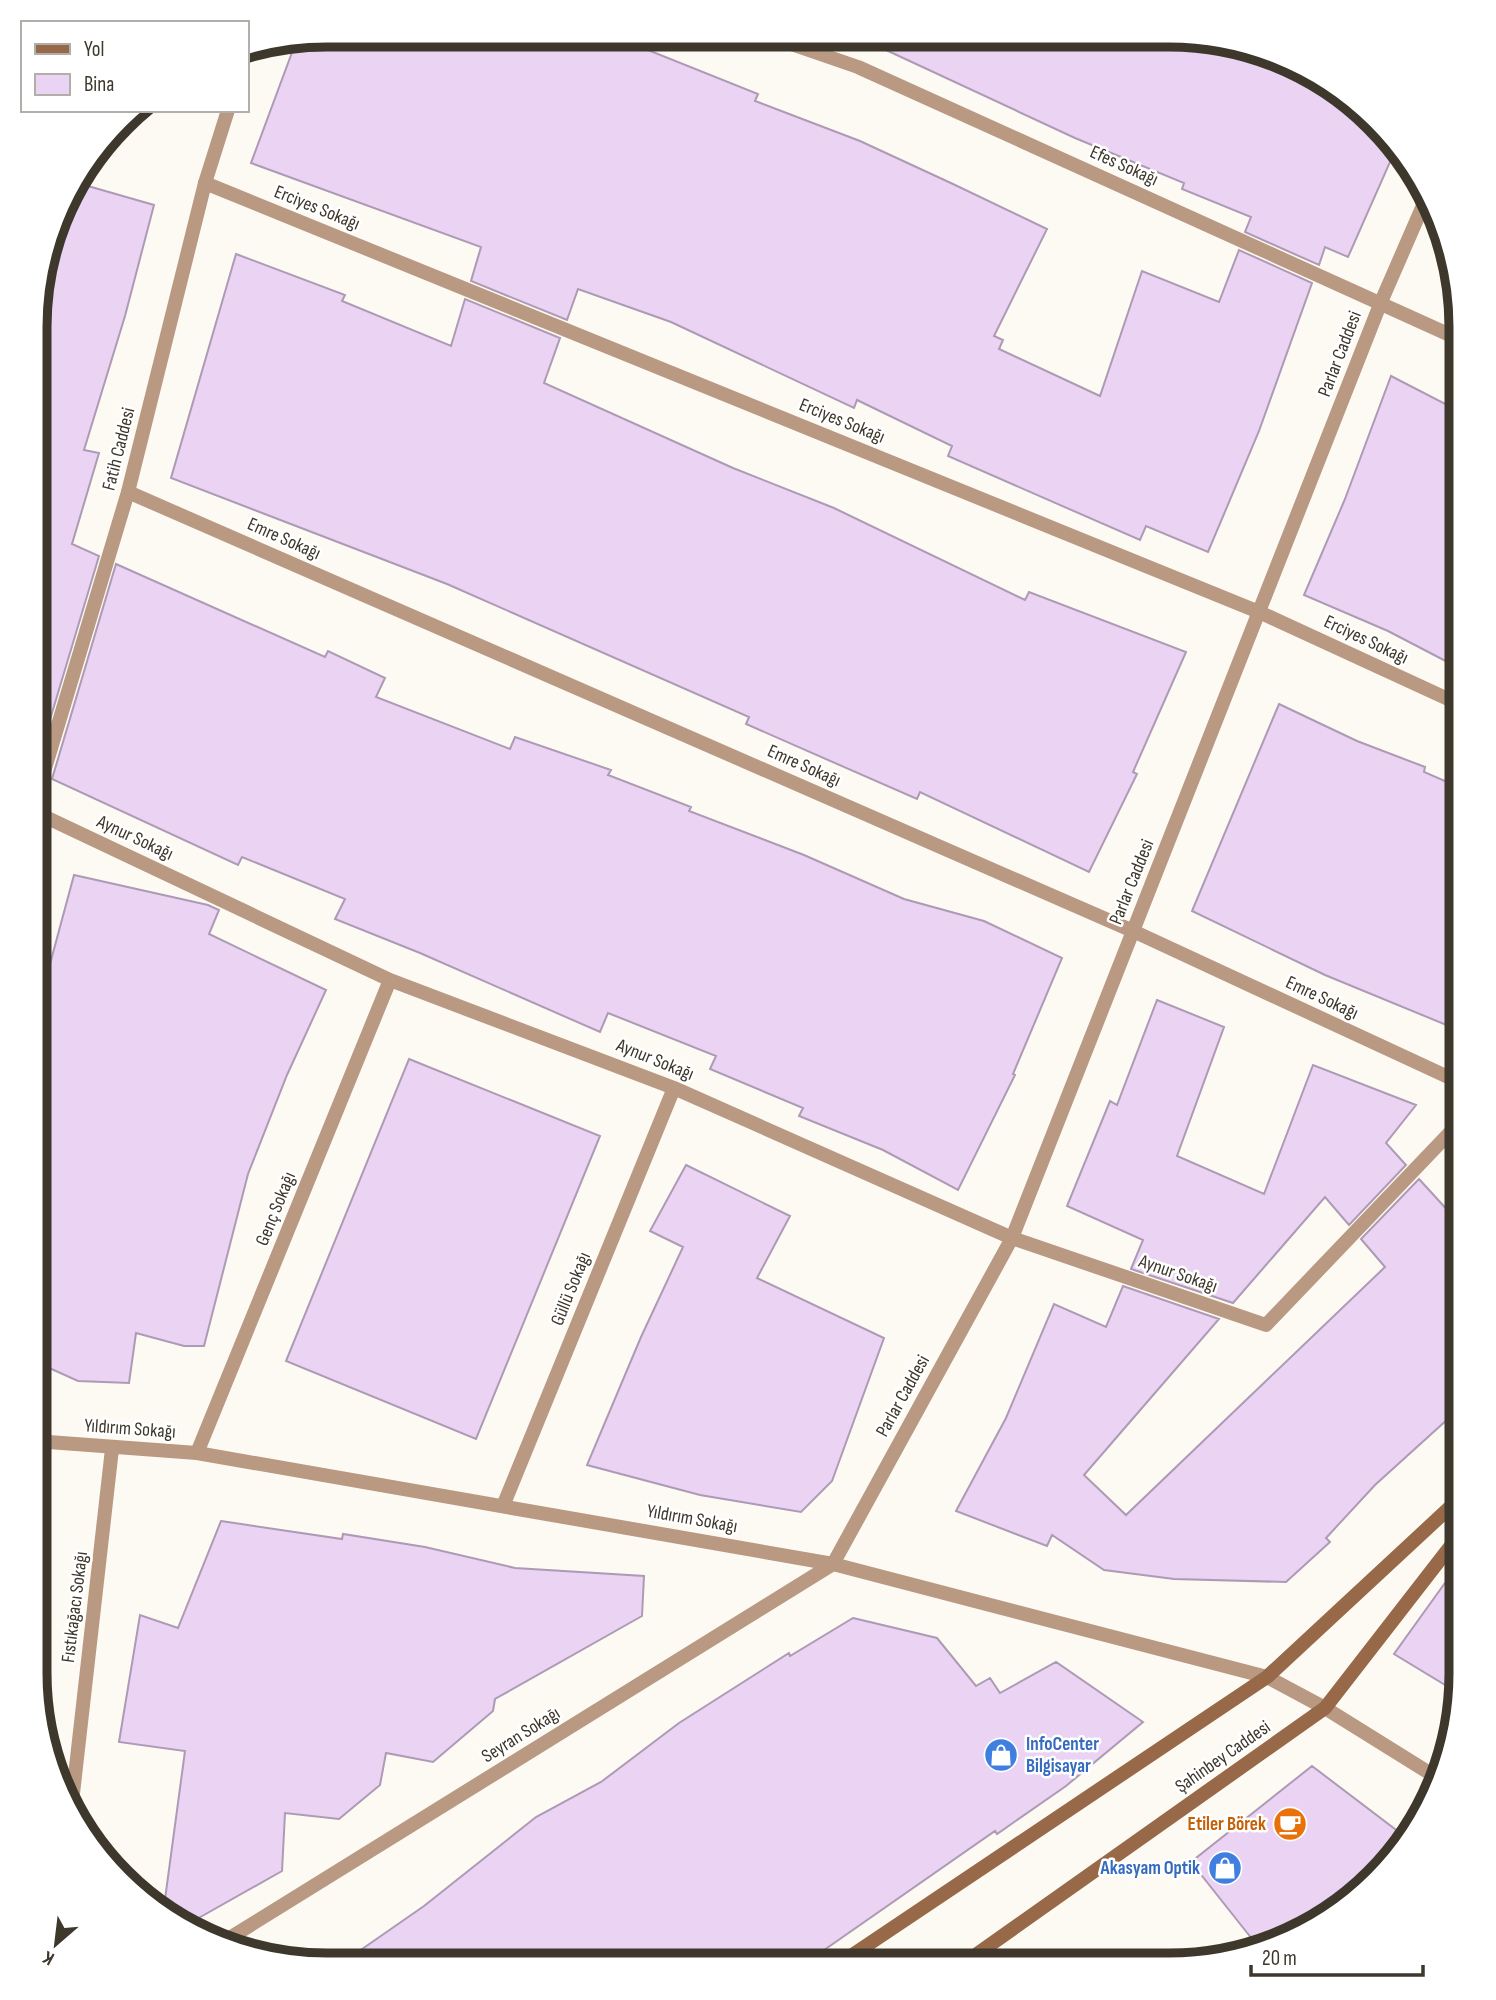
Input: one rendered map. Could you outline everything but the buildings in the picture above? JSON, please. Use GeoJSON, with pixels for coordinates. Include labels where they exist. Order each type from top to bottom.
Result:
{"type":"FeatureCollection","features":[{"type":"Feature","properties":{"kind":"main road"},"geometry":{"type":"LineString","coordinates":[[855,1953],[1267,1677],[1449,1508]]}},
{"type":"Feature","properties":{"kind":"main road","name":"Şahinbey Caddesi"},"geometry":{"type":"LineString","coordinates":[[979,1953],[1325,1708],[1449,1548]]}},
{"type":"Feature","properties":{"kind":"street","name":"Efes Sokağı"},"geometry":{"type":"LineString","coordinates":[[800,47],[858,67],[1449,334]]}},
{"type":"Feature","properties":{"kind":"street","name":"Fatih Caddesi"},"geometry":{"type":"LineString","coordinates":[[47,762],[128,492],[205,183],[227,112]]}},
{"type":"Feature","properties":{"kind":"street","name":"Erciyes Sokağı"},"geometry":{"type":"LineString","coordinates":[[205,183],[1259,612],[1449,699]]}},
{"type":"Feature","properties":{"kind":"street","name":"Parlar Caddesi"},"geometry":{"type":"LineString","coordinates":[[833,1564],[1012,1238],[1381,302],[1422,208]]}},
{"type":"Feature","properties":{"kind":"street","name":"Emre Sokağı"},"geometry":{"type":"LineString","coordinates":[[128,492],[1133,932],[1449,1077]]}},
{"type":"Feature","properties":{"kind":"street","name":"Aynur Sokağı"},"geometry":{"type":"LineString","coordinates":[[47,818],[390,980],[674,1087],[1012,1238],[1266,1325],[1449,1134]]}},
{"type":"Feature","properties":{"kind":"street","name":"Genç Sokağı"},"geometry":{"type":"LineString","coordinates":[[197,1453],[390,980]]}},
{"type":"Feature","properties":{"kind":"street","name":"Güllü Sokağı"},"geometry":{"type":"LineString","coordinates":[[503,1506],[674,1087]]}},
{"type":"Feature","properties":{"kind":"street","name":"Yıldırım Sokağı"},"geometry":{"type":"LineString","coordinates":[[47,1442],[197,1453],[833,1564],[1267,1677],[1325,1708],[1430,1773]]}},
{"type":"Feature","properties":{"kind":"street","name":"Fıstıkağacı Sokağı"},"geometry":{"type":"LineString","coordinates":[[73,1790],[113,1449]]}},
{"type":"Feature","properties":{"kind":"street","name":"Seyran Sokağı"},"geometry":{"type":"LineString","coordinates":[[234,1937],[833,1564]]}},
{"type":"Feature","properties":{"kind":"place","name":"InfoCenter Bilgisayar"},"geometry":{"type":"Point","coordinates":[1001,1755]}},
{"type":"Feature","properties":{"kind":"place","name":"Etiler Börek"},"geometry":{"type":"Point","coordinates":[1290,1824]}},
{"type":"Feature","properties":{"kind":"place","name":"Akasyam Optik"},"geometry":{"type":"Point","coordinates":[1225,1868]}}]}
